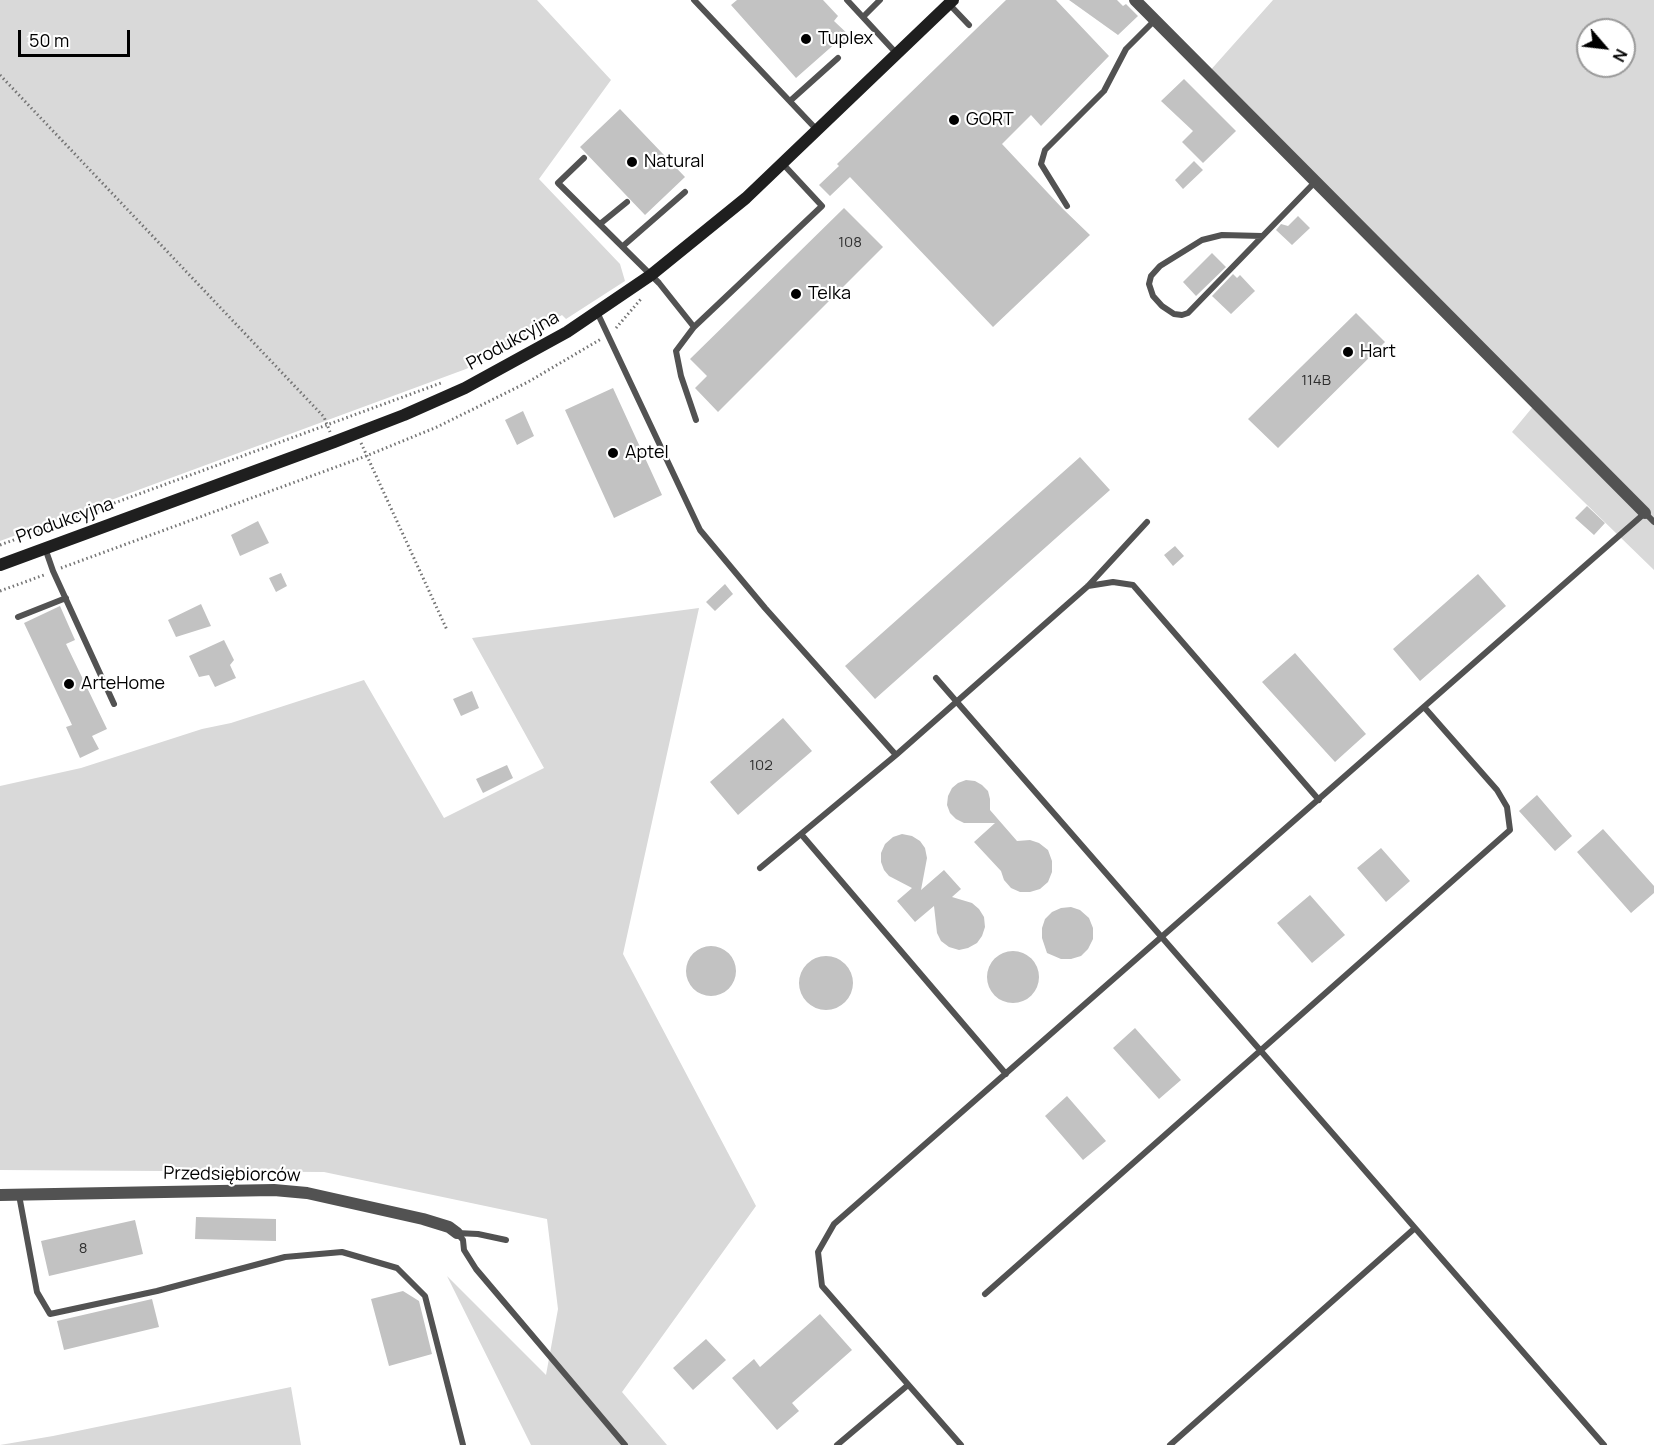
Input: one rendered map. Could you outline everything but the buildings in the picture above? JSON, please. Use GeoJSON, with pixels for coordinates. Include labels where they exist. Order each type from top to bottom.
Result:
{"type":"FeatureCollection","features":[{"type":"Feature","properties":{"kind":"street"},"geometry":{"type":"LineString","coordinates":[[1135,0],[1650,518]]}},
{"type":"Feature","properties":{"kind":"street","name":"Produkcyjna"},"geometry":{"type":"LineString","coordinates":[[0,565],[357,433],[465,388],[567,332],[651,275],[725,216],[951,2]]}},
{"type":"Feature","properties":{"kind":"street","name":"Przedsiębiorców"},"geometry":{"type":"LineString","coordinates":[[0,1194],[274,1190],[307,1193],[423,1219],[449,1227],[457,1233]]}},
{"type":"Feature","properties":{"kind":"lane"},"geometry":{"type":"LineString","coordinates":[[694,0],[817,130]]}},
{"type":"Feature","properties":{"kind":"lane"},"geometry":{"type":"LineString","coordinates":[[847,0],[897,54]]}},
{"type":"Feature","properties":{"kind":"lane"},"geometry":{"type":"LineString","coordinates":[[862,17],[880,0]]}},
{"type":"Feature","properties":{"kind":"lane"},"geometry":{"type":"LineString","coordinates":[[951,2],[969,25]]}},
{"type":"Feature","properties":{"kind":"lane"},"geometry":{"type":"LineString","coordinates":[[1066,206],[1041,164],[1045,150],[1104,91],[1126,49],[1155,20]]}},
{"type":"Feature","properties":{"kind":"lane"},"geometry":{"type":"LineString","coordinates":[[790,101],[838,58]]}},
{"type":"Feature","properties":{"kind":"lane"},"geometry":{"type":"LineString","coordinates":[[584,158],[558,183],[651,275],[694,327]]}},
{"type":"Feature","properties":{"kind":"lane"},"geometry":{"type":"LineString","coordinates":[[696,420],[681,376],[676,351],[694,327],[822,206],[782,163]]}},
{"type":"Feature","properties":{"kind":"lane"},"geometry":{"type":"LineString","coordinates":[[1262,236],[1222,235],[1202,240],[1160,266],[1151,276],[1149,284],[1153,296],[1174,314],[1188,313],[1316,182]]}},
{"type":"Feature","properties":{"kind":"lane"},"geometry":{"type":"LineString","coordinates":[[623,246],[685,192]]}},
{"type":"Feature","properties":{"kind":"lane"},"geometry":{"type":"LineString","coordinates":[[600,224],[627,202]]}},
{"type":"Feature","properties":{"kind":"lane"},"geometry":{"type":"LineString","coordinates":[[597,312],[700,530],[757,600],[896,755]]}},
{"type":"Feature","properties":{"kind":"lane"},"geometry":{"type":"LineString","coordinates":[[961,1445],[822,1286],[818,1251],[834,1224],[1424,707],[1650,518]]}},
{"type":"Feature","properties":{"kind":"lane"},"geometry":{"type":"LineString","coordinates":[[760,868],[957,703],[1088,586],[1147,522]]}},
{"type":"Feature","properties":{"kind":"lane"},"geometry":{"type":"LineString","coordinates":[[45,548],[53,571],[114,704]]}},
{"type":"Feature","properties":{"kind":"lane"},"geometry":{"type":"LineString","coordinates":[[1088,586],[1113,582],[1133,585],[1319,800]]}},
{"type":"Feature","properties":{"kind":"lane"},"geometry":{"type":"LineString","coordinates":[[18,616],[66,598]]}},
{"type":"Feature","properties":{"kind":"lane"},"geometry":{"type":"LineString","coordinates":[[936,678],[1604,1445]]}},
{"type":"Feature","properties":{"kind":"lane"},"geometry":{"type":"LineString","coordinates":[[985,1294],[1510,830],[1507,807],[1497,790],[1424,707]]}},
{"type":"Feature","properties":{"kind":"lane"},"geometry":{"type":"LineString","coordinates":[[801,834],[1005,1074]]}},
{"type":"Feature","properties":{"kind":"lane"},"geometry":{"type":"LineString","coordinates":[[18,1195],[37,1293],[50,1314],[158,1291],[285,1257],[342,1252],[397,1268],[425,1296],[463,1445]]}},
{"type":"Feature","properties":{"kind":"lane"},"geometry":{"type":"LineString","coordinates":[[1170,1445],[1415,1228]]}},
{"type":"Feature","properties":{"kind":"lane"},"geometry":{"type":"LineString","coordinates":[[457,1233],[478,1234],[506,1240]]}},
{"type":"Feature","properties":{"kind":"lane"},"geometry":{"type":"LineString","coordinates":[[457,1233],[463,1240],[464,1250],[476,1269],[626,1445]]}},
{"type":"Feature","properties":{"kind":"lane"},"geometry":{"type":"LineString","coordinates":[[837,1445],[908,1385]]}},
{"type":"Feature","properties":{"kind":"path"},"geometry":{"type":"LineString","coordinates":[[0,75],[316,408],[324,417],[334,442]]}},
{"type":"Feature","properties":{"kind":"path"},"geometry":{"type":"LineString","coordinates":[[117,547],[366,456],[437,427],[528,382],[608,334]]}},
{"type":"Feature","properties":{"kind":"path"},"geometry":{"type":"LineString","coordinates":[[0,545],[448,380]]}},
{"type":"Feature","properties":{"kind":"path"},"geometry":{"type":"LineString","coordinates":[[357,433],[447,630]]}},
{"type":"Feature","properties":{"kind":"shaded area"},"geometry":{"type":"Polygon","coordinates":[[[0,0],[537,0],[611,80],[539,179],[620,264],[625,281],[566,319],[562,315],[503,350],[501,346],[478,359],[479,363],[466,369],[0,541],[0,0]]]}},
{"type":"Feature","properties":{"kind":"shaded area"},"geometry":{"type":"Polygon","coordinates":[[[1273,0],[1654,0],[1654,570],[1512,432],[1536,403],[1208,73],[1273,0]]]}},
{"type":"Feature","properties":{"kind":"shaded area"},"geometry":{"type":"Polygon","coordinates":[[[699,608],[623,954],[756,1206],[622,1392],[667,1445],[531,1445],[447,1276],[546,1375],[558,1309],[547,1219],[324,1172],[0,1170],[0,786],[81,768],[364,680],[444,818],[544,768],[472,638],[699,608]]]}},
{"type":"Feature","properties":{"kind":"shaded area"},"geometry":{"type":"Polygon","coordinates":[[[291,1387],[301,1445],[0,1445],[53,1436],[291,1387]]]}},
{"type":"Feature","properties":{"kind":"place","name":"Tuplex"},"geometry":{"type":"Point","coordinates":[806,39]}},
{"type":"Feature","properties":{"kind":"place","name":"GORT"},"geometry":{"type":"Point","coordinates":[954,120]}},
{"type":"Feature","properties":{"kind":"place","name":"Natural"},"geometry":{"type":"Point","coordinates":[632,162]}},
{"type":"Feature","properties":{"kind":"place","name":"Telka"},"geometry":{"type":"Point","coordinates":[796,294]}},
{"type":"Feature","properties":{"kind":"place","name":"Hart"},"geometry":{"type":"Point","coordinates":[1348,352]}},
{"type":"Feature","properties":{"kind":"place","name":"Aptel"},"geometry":{"type":"Point","coordinates":[613,453]}},
{"type":"Feature","properties":{"kind":"place","name":"ArteHome"},"geometry":{"type":"Point","coordinates":[69,684]}}]}
